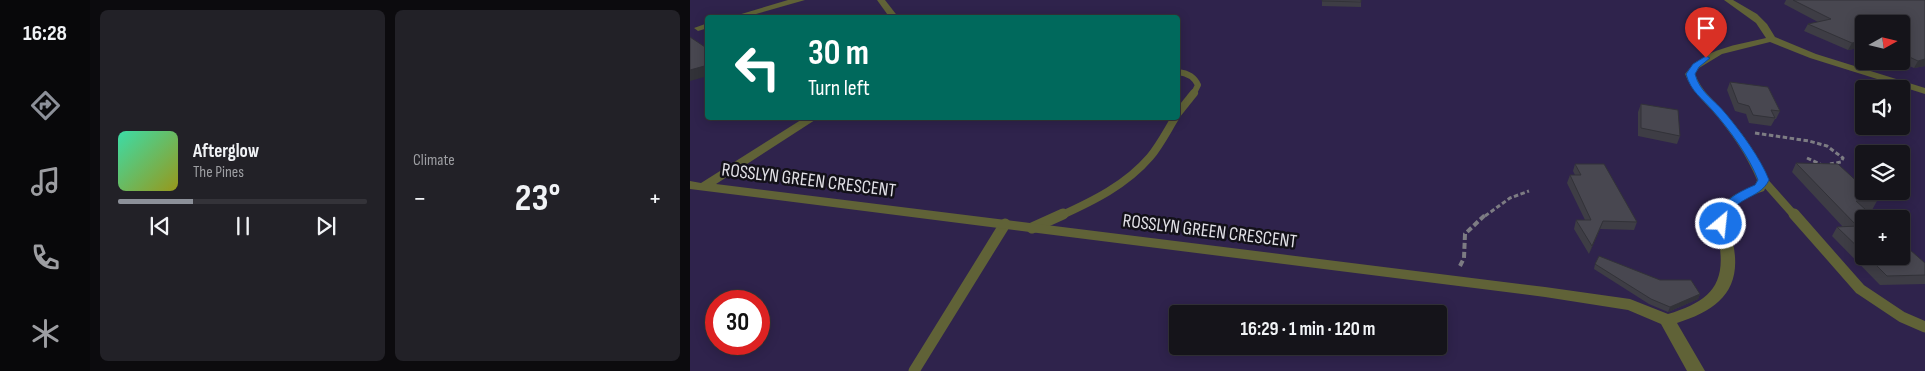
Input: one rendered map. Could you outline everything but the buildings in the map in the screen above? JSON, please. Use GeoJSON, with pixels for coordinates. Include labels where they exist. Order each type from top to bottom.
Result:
{"type":"FeatureCollection","features":[{"type":"Feature","properties":{"kind":"street"},"geometry":{"type":"LineString","coordinates":[[742,15],[775,5],[801,0]]}},
{"type":"Feature","properties":{"kind":"street"},"geometry":{"type":"LineString","coordinates":[[881,0],[892,15]]}},
{"type":"Feature","properties":{"kind":"street"},"geometry":{"type":"LineString","coordinates":[[1728,0],[1761,21],[1769,30],[1771,39]]}},
{"type":"Feature","properties":{"kind":"street"},"geometry":{"type":"LineString","coordinates":[[1696,371],[1667,320],[1702,307],[1717,295],[1726,284],[1729,270],[1728,255],[1721,224],[1723,214],[1729,205],[1742,195],[1760,188],[1763,180],[1760,170],[1732,129],[1712,104],[1700,95],[1693,84],[1690,74],[1696,66],[1719,52],[1771,39],[1813,56],[1925,91]]}},
{"type":"Feature","properties":{"kind":"street"},"geometry":{"type":"LineString","coordinates":[[696,186],[808,120]]}},
{"type":"Feature","properties":{"kind":"street","name":"ROSSLYN GREEN CRESCENT"},"geometry":{"type":"LineString","coordinates":[[696,186],[1454,280],[1630,305],[1650,311],[1667,320]]}},
{"type":"Feature","properties":{"kind":"lane"},"geometry":{"type":"LineString","coordinates":[[1180,72],[1190,74],[1196,79],[1198,85],[1192,97],[1180,111]]}},
{"type":"Feature","properties":{"kind":"lane"},"geometry":{"type":"LineString","coordinates":[[1032,228],[1095,200],[1134,175],[1151,156],[1174,120]]}},
{"type":"Feature","properties":{"kind":"lane"},"geometry":{"type":"LineString","coordinates":[[1763,180],[1860,289],[1902,317],[1925,327]]}},
{"type":"Feature","properties":{"kind":"lane"},"geometry":{"type":"LineString","coordinates":[[914,371],[1006,224]]}},
{"type":"Feature","properties":{"kind":"path"},"geometry":{"type":"LineString","coordinates":[[1732,129],[1809,141],[1827,146],[1843,158],[1841,162],[1824,166],[1807,158]]}},
{"type":"Feature","properties":{"kind":"path"},"geometry":{"type":"LineString","coordinates":[[1454,280],[1464,258],[1465,234],[1486,214],[1510,196],[1529,191]]}},
{"type":"Feature","properties":{"kind":"shaded area"},"geometry":{"type":"Polygon","coordinates":[[[690,0],[1925,0],[1925,371],[690,371],[690,0]]]}},
{"type":"Feature","properties":{"kind":"route"},"geometry":{"type":"LineString","coordinates":[[1706,58],[1690,74],[1693,84],[1700,95],[1712,104],[1723,117],[1760,170],[1763,180],[1760,188],[1742,195],[1729,205],[1723,214],[1721,224]]}}]}
